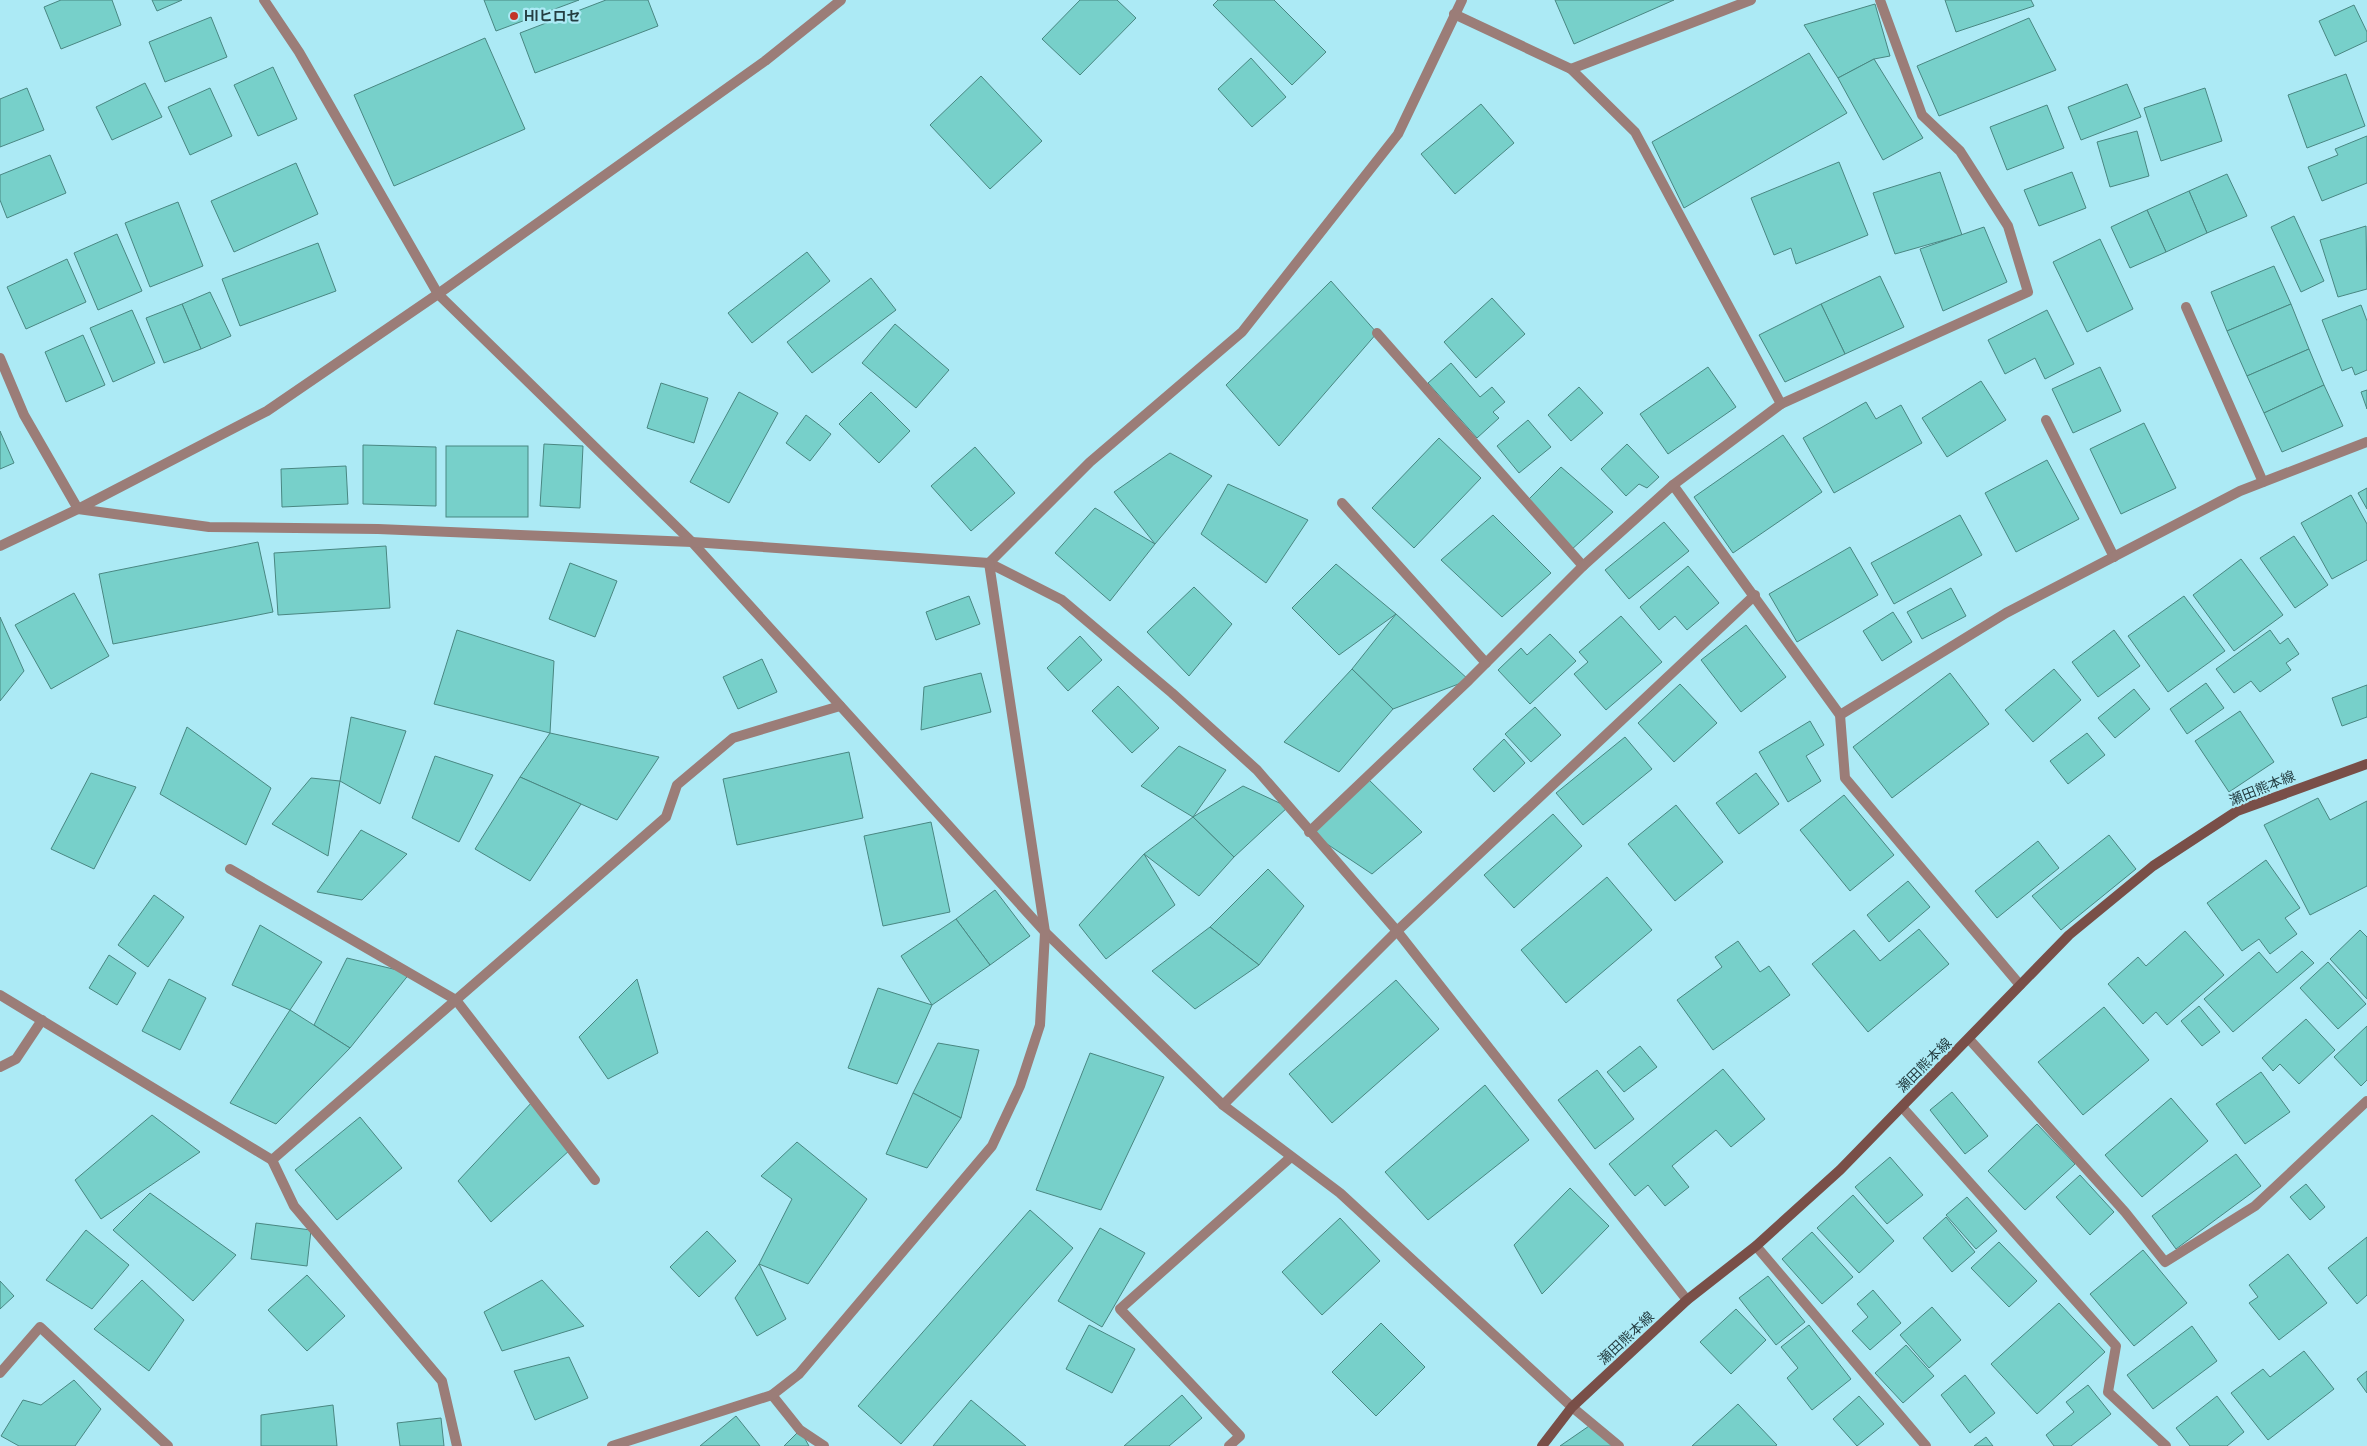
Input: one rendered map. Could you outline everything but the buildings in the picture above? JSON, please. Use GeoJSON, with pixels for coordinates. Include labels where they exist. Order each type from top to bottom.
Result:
{"type":"FeatureCollection","features":[{"type":"Feature","properties":{"kind":"main road","name":"瀬田熊本線"},"geometry":{"type":"LineString","coordinates":[[1542,1446],[1572,1407],[1687,1300],[1756,1246],[1840,1170],[2068,935],[2153,866],[2237,811],[2367,764]]}},
{"type":"Feature","properties":{"kind":"street"},"geometry":{"type":"LineString","coordinates":[[264,0],[299,52],[438,294],[692,542],[1045,932],[1223,1105],[1340,1193],[1572,1407],[1619,1446]]}},
{"type":"Feature","properties":{"kind":"street"},"geometry":{"type":"LineString","coordinates":[[0,546],[78,509],[267,411],[438,294],[765,61],[841,0]]}},
{"type":"Feature","properties":{"kind":"street"},"geometry":{"type":"LineString","coordinates":[[989,563],[1090,462],[1242,332],[1398,134],[1462,0]]}},
{"type":"Feature","properties":{"kind":"street"},"geometry":{"type":"LineString","coordinates":[[1572,69],[1751,0]]}},
{"type":"Feature","properties":{"kind":"street"},"geometry":{"type":"LineString","coordinates":[[1309,832],[1486,663],[1583,566],[1673,485],[1781,404],[2028,292],[2008,226],[1960,151],[1922,115],[1880,0]]}},
{"type":"Feature","properties":{"kind":"street"},"geometry":{"type":"LineString","coordinates":[[1454,14],[1572,69],[1635,132],[1781,404]]}},
{"type":"Feature","properties":{"kind":"street"},"geometry":{"type":"LineString","coordinates":[[2186,307],[2264,482]]}},
{"type":"Feature","properties":{"kind":"street"},"geometry":{"type":"LineString","coordinates":[[1377,333],[1583,566]]}},
{"type":"Feature","properties":{"kind":"street"},"geometry":{"type":"LineString","coordinates":[[0,358],[24,415],[78,509]]}},
{"type":"Feature","properties":{"kind":"street"},"geometry":{"type":"LineString","coordinates":[[2046,420],[2114,557]]}},
{"type":"Feature","properties":{"kind":"street"},"geometry":{"type":"LineString","coordinates":[[1840,715],[2006,613],[2240,491],[2367,442]]}},
{"type":"Feature","properties":{"kind":"street"},"geometry":{"type":"LineString","coordinates":[[1673,485],[1755,595],[1840,715],[1845,778],[2020,985]]}},
{"type":"Feature","properties":{"kind":"street"},"geometry":{"type":"LineString","coordinates":[[1342,503],[1486,663]]}},
{"type":"Feature","properties":{"kind":"street"},"geometry":{"type":"LineString","coordinates":[[78,509],[209,527],[378,529],[692,542],[989,563],[1062,600],[1172,693],[1257,770],[1397,931],[1687,1300]]}},
{"type":"Feature","properties":{"kind":"street"},"geometry":{"type":"LineString","coordinates":[[612,1446],[772,1395],[799,1374],[992,1146],[1020,1086],[1040,1025],[1045,932],[989,563]]}},
{"type":"Feature","properties":{"kind":"street"},"geometry":{"type":"LineString","coordinates":[[1223,1105],[1397,931],[1755,595]]}},
{"type":"Feature","properties":{"kind":"street"},"geometry":{"type":"LineString","coordinates":[[272,1160],[666,817],[677,785],[733,738],[840,706]]}},
{"type":"Feature","properties":{"kind":"street"},"geometry":{"type":"LineString","coordinates":[[230,869],[456,1000],[595,1180]]}},
{"type":"Feature","properties":{"kind":"street"},"geometry":{"type":"LineString","coordinates":[[0,995],[272,1160],[294,1206],[442,1381],[457,1446]]}},
{"type":"Feature","properties":{"kind":"street"},"geometry":{"type":"LineString","coordinates":[[0,1067],[16,1059],[42,1020]]}},
{"type":"Feature","properties":{"kind":"street"},"geometry":{"type":"LineString","coordinates":[[1969,1039],[2125,1212],[2165,1262],[2256,1206],[2367,1101]]}},
{"type":"Feature","properties":{"kind":"street"},"geometry":{"type":"LineString","coordinates":[[1902,1106],[2116,1346],[2108,1392],[2166,1446]]}},
{"type":"Feature","properties":{"kind":"street"},"geometry":{"type":"LineString","coordinates":[[1229,1446],[1240,1436],[1120,1309],[1291,1157]]}},
{"type":"Feature","properties":{"kind":"street"},"geometry":{"type":"LineString","coordinates":[[1756,1246],[1926,1446]]}},
{"type":"Feature","properties":{"kind":"street"},"geometry":{"type":"LineString","coordinates":[[0,1373],[40,1327],[168,1446]]}},
{"type":"Feature","properties":{"kind":"street"},"geometry":{"type":"LineString","coordinates":[[772,1395],[800,1430],[824,1446]]}},
{"type":"Feature","properties":{"kind":"place","name":"HIヒロセ"},"geometry":{"type":"Point","coordinates":[514,16]}}]}
